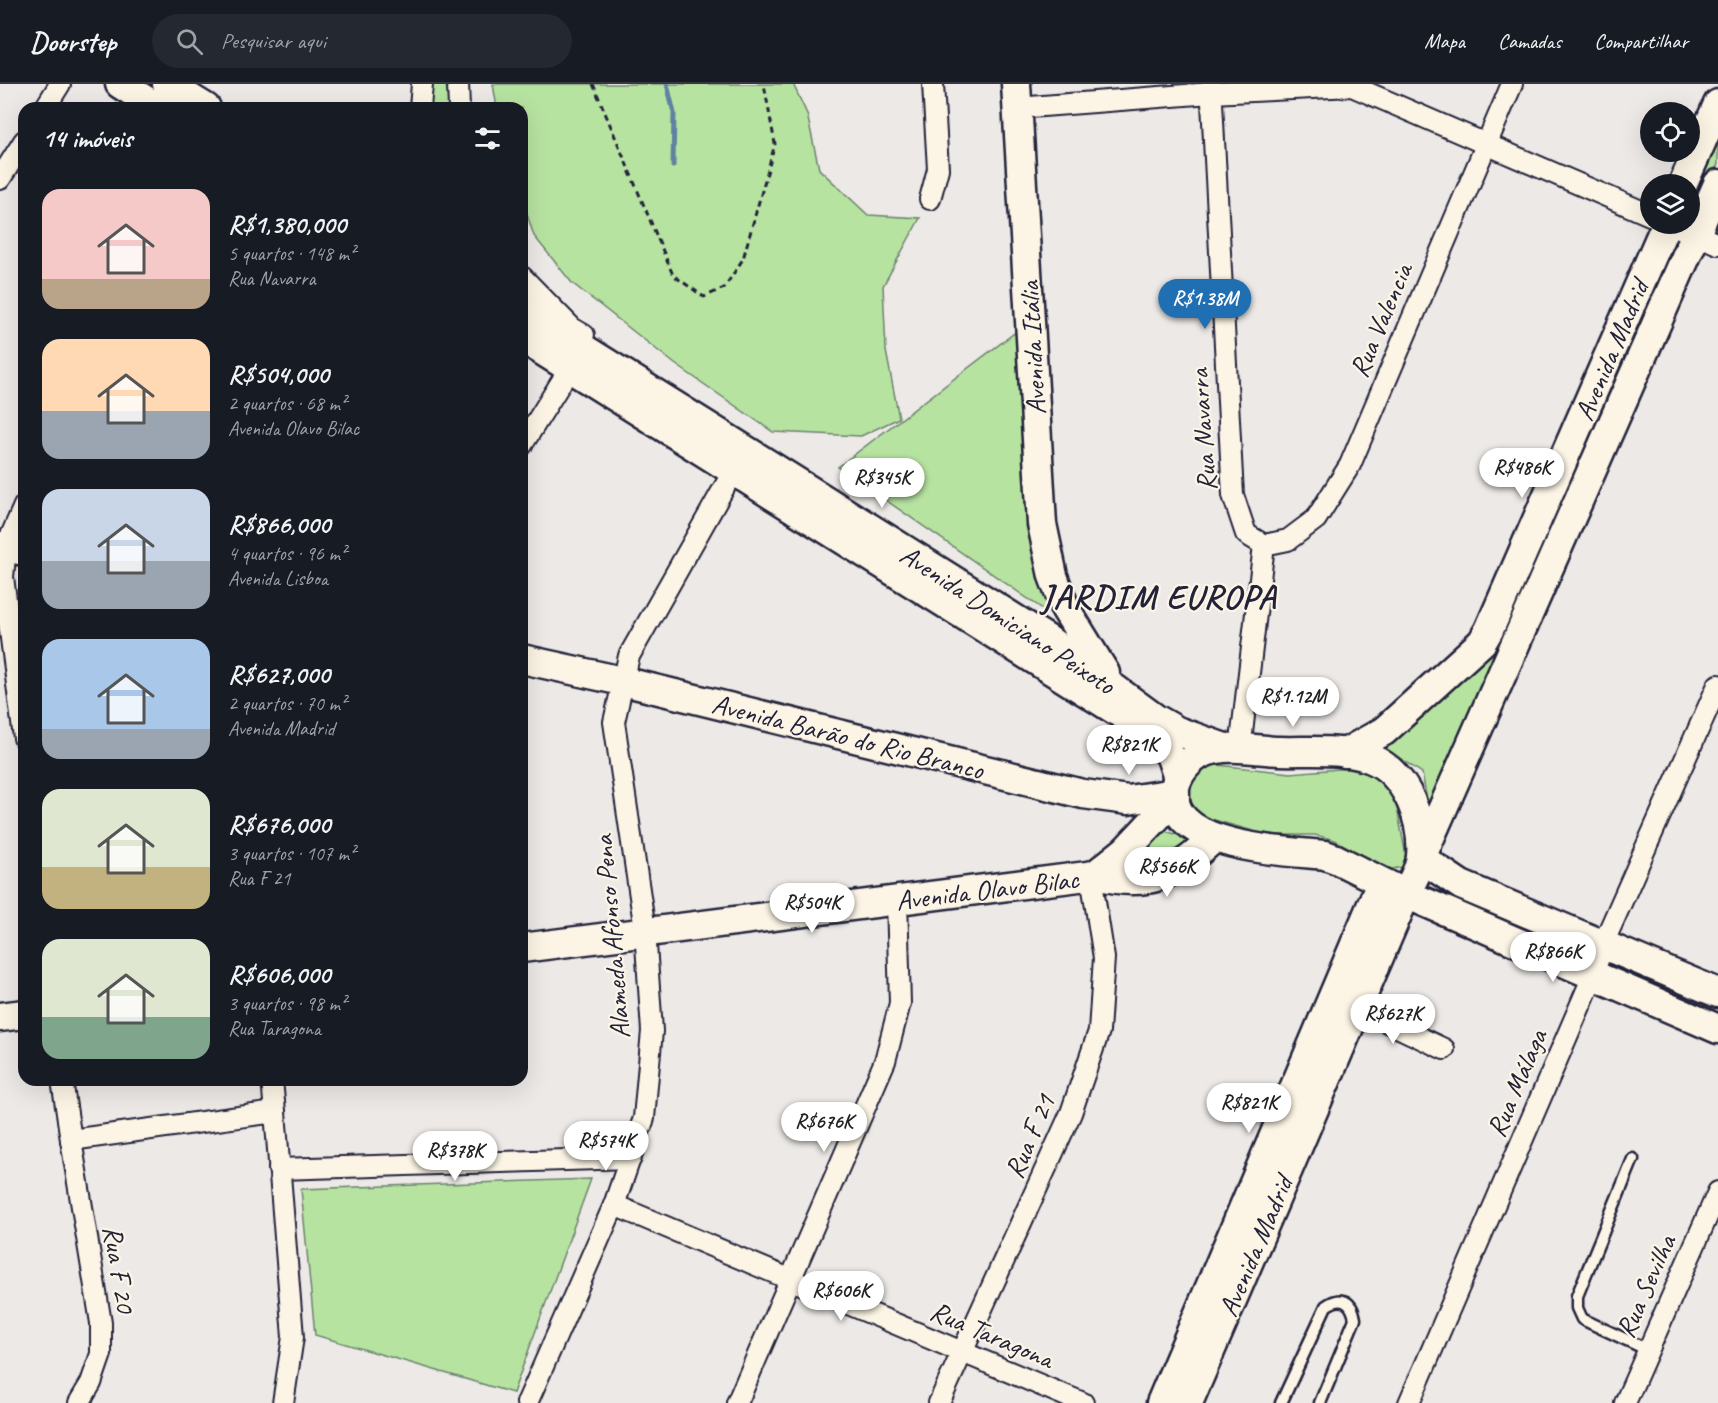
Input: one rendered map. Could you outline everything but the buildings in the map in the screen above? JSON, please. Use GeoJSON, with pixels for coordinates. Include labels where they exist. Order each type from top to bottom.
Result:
{"type":"FeatureCollection","features":[{"type":"Feature","properties":{"kind":"main road"},"geometry":{"type":"LineString","coordinates":[[120,84],[148,102]]}},
{"type":"Feature","properties":{"kind":"main road"},"geometry":{"type":"LineString","coordinates":[[167,84],[196,102]]}},
{"type":"Feature","properties":{"kind":"main road","name":"Avenida Itália"},"geometry":{"type":"LineString","coordinates":[[1016,96],[1042,524],[1053,576],[1065,608],[1113,686]]}},
{"type":"Feature","properties":{"kind":"main road"},"geometry":{"type":"LineString","coordinates":[[1687,174],[1718,104]]}},
{"type":"Feature","properties":{"kind":"main road","name":"Avenida Madrid"},"geometry":{"type":"LineString","coordinates":[[1161,1403],[1393,889],[1421,858],[1707,239],[1718,184]]}},
{"type":"Feature","properties":{"kind":"main road","name":"Avenida Madrid"},"geometry":{"type":"LineString","coordinates":[[1345,753],[1384,731],[1482,642],[1664,234]]}},
{"type":"Feature","properties":{"kind":"main road","name":"Avenida Domiciano Peixoto"},"geometry":{"type":"LineString","coordinates":[[528,314],[1047,639],[1156,719],[1177,731],[1231,748]]}},
{"type":"Feature","properties":{"kind":"main road","name":"Avenida Domiciano Peixoto"},"geometry":{"type":"LineString","coordinates":[[528,342],[1158,737],[1172,757],[1176,790],[1183,815],[1192,825],[1214,838]]}},
{"type":"Feature","properties":{"kind":"main road"},"geometry":{"type":"LineString","coordinates":[[1047,639],[1061,627],[1065,608]]}},
{"type":"Feature","properties":{"kind":"main road","name":"Avenida Barão do Rio Branco"},"geometry":{"type":"LineString","coordinates":[[528,660],[622,681],[1083,794],[1128,800],[1176,790]]}},
{"type":"Feature","properties":{"kind":"main road"},"geometry":{"type":"LineString","coordinates":[[1231,748],[1345,753]]}},
{"type":"Feature","properties":{"kind":"main road","name":"Avenida Olavo Bilac"},"geometry":{"type":"LineString","coordinates":[[1093,876],[1125,851],[1176,790],[1192,760],[1202,754],[1231,748]]}},
{"type":"Feature","properties":{"kind":"main road","name":"Avenida Madrid"},"geometry":{"type":"LineString","coordinates":[[1345,753],[1377,761],[1395,775],[1408,794],[1416,815],[1421,858]]}},
{"type":"Feature","properties":{"kind":"main road"},"geometry":{"type":"LineString","coordinates":[[1214,838],[1269,850],[1325,855],[1393,889],[1718,1029]]}},
{"type":"Feature","properties":{"kind":"main road","name":"Avenida Olavo Bilac"},"geometry":{"type":"LineString","coordinates":[[528,947],[645,930],[1093,876],[1119,881],[1165,875],[1184,866],[1214,838]]}},
{"type":"Feature","properties":{"kind":"main road"},"geometry":{"type":"LineString","coordinates":[[1421,858],[1461,885],[1718,993]]}},
{"type":"Feature","properties":{"kind":"main road","name":"Avenida Madrid"},"geometry":{"type":"LineString","coordinates":[[1188,1403],[1357,1008],[1393,889]]}},
{"type":"Feature","properties":{"kind":"main road"},"geometry":{"type":"LineString","coordinates":[[0,1017],[18,1015]]}},
{"type":"Feature","properties":{"kind":"street"},"geometry":{"type":"LineString","coordinates":[[49,102],[60,84]]}},
{"type":"Feature","properties":{"kind":"street"},"geometry":{"type":"LineString","coordinates":[[420,102],[422,84]]}},
{"type":"Feature","properties":{"kind":"street"},"geometry":{"type":"LineString","coordinates":[[458,84],[459,102]]}},
{"type":"Feature","properties":{"kind":"street"},"geometry":{"type":"LineString","coordinates":[[930,199],[938,169],[933,84]]}},
{"type":"Feature","properties":{"kind":"street","name":"Rua Valencia"},"geometry":{"type":"LineString","coordinates":[[1264,545],[1287,540],[1316,519],[1350,465],[1512,84]]}},
{"type":"Feature","properties":{"kind":"street"},"geometry":{"type":"LineString","coordinates":[[1016,96],[1352,85],[1640,211]]}},
{"type":"Feature","properties":{"kind":"street","name":"Rua Navarra"},"geometry":{"type":"LineString","coordinates":[[1211,89],[1233,495],[1246,534],[1264,545]]}},
{"type":"Feature","properties":{"kind":"street"},"geometry":{"type":"LineString","coordinates":[[0,179],[18,150]]}},
{"type":"Feature","properties":{"kind":"street"},"geometry":{"type":"LineString","coordinates":[[528,283],[572,328],[665,389],[682,412]]}},
{"type":"Feature","properties":{"kind":"street"},"geometry":{"type":"LineString","coordinates":[[528,435],[570,368]]}},
{"type":"Feature","properties":{"kind":"street","name":"Alameda Afonso Pena"},"geometry":{"type":"LineString","coordinates":[[526,1403],[614,1205],[644,1118],[652,1031],[645,930],[614,722],[622,681],[629,656],[733,472]]}},
{"type":"Feature","properties":{"kind":"street"},"geometry":{"type":"LineString","coordinates":[[18,525],[3,577],[18,692]]}},
{"type":"Feature","properties":{"kind":"street"},"geometry":{"type":"LineString","coordinates":[[1231,748],[1264,545]]}},
{"type":"Feature","properties":{"kind":"street","name":"Rua Málaga"},"geometry":{"type":"LineString","coordinates":[[1409,1403],[1593,976],[1603,945],[1718,685]]}},
{"type":"Feature","properties":{"kind":"street","name":"Rua F 21"},"geometry":{"type":"LineString","coordinates":[[939,1403],[1071,1113],[1100,1031],[1104,958],[1093,876]]}},
{"type":"Feature","properties":{"kind":"street"},"geometry":{"type":"LineString","coordinates":[[737,1403],[885,1061],[900,1003],[897,900]]}},
{"type":"Feature","properties":{"kind":"street"},"geometry":{"type":"LineString","coordinates":[[1357,1008],[1444,1049]]}},
{"type":"Feature","properties":{"kind":"street","name":"Rua F 20"},"geometry":{"type":"LineString","coordinates":[[63,1086],[101,1323],[101,1354],[91,1383],[79,1403]]}},
{"type":"Feature","properties":{"kind":"street"},"geometry":{"type":"LineString","coordinates":[[273,1086],[293,1337],[283,1403]]}},
{"type":"Feature","properties":{"kind":"street"},"geometry":{"type":"LineString","coordinates":[[71,1140],[275,1112]]}},
{"type":"Feature","properties":{"kind":"street"},"geometry":{"type":"LineString","coordinates":[[279,1169],[631,1158]]}},
{"type":"Feature","properties":{"kind":"street","name":"Rua Sevilha"},"geometry":{"type":"LineString","coordinates":[[1625,1403],[1718,1192]]}},
{"type":"Feature","properties":{"kind":"street","name":"Rua Taragona"},"geometry":{"type":"LineString","coordinates":[[614,1205],[789,1281],[1083,1403]]}},
{"type":"Feature","properties":{"kind":"lane"},"geometry":{"type":"LineString","coordinates":[[1633,1159],[1577,1296],[1577,1308],[1582,1319],[1648,1350]]}},
{"type":"Feature","properties":{"kind":"lane"},"geometry":{"type":"LineString","coordinates":[[1281,1403],[1326,1306],[1334,1300],[1345,1300],[1353,1308],[1355,1319],[1320,1403]]}},
{"type":"Feature","properties":{"kind":"path"},"geometry":{"type":"LineString","coordinates":[[593,84],[674,275],[704,297],[724,288],[743,259],[775,144],[764,84]]}},
{"type":"Feature","properties":{"kind":"green space"},"geometry":{"type":"Polygon","coordinates":[[[430,84],[446,84],[448,102],[431,102],[430,84]]]}},
{"type":"Feature","properties":{"kind":"green space"},"geometry":{"type":"Polygon","coordinates":[[[493,84],[793,84],[807,114],[819,169],[868,215],[920,218],[883,286],[886,351],[899,418],[861,436],[773,432],[675,364],[572,283],[534,236],[528,218],[528,102],[496,102],[493,84]]]}},
{"type":"Feature","properties":{"kind":"green space"},"geometry":{"type":"Polygon","coordinates":[[[1718,128],[1718,164],[1700,206],[1700,174],[1698,174],[1718,128]]]}},
{"type":"Feature","properties":{"kind":"green space"},"geometry":{"type":"Polygon","coordinates":[[[1668,240],[1681,245],[1431,822],[1422,773],[1379,744],[1473,667],[1668,240]]]}},
{"type":"Feature","properties":{"kind":"green space"},"geometry":{"type":"Polygon","coordinates":[[[1021,328],[1050,614],[838,467],[1021,328]]]}},
{"type":"Feature","properties":{"kind":"green space"},"geometry":{"type":"Polygon","coordinates":[[[1217,765],[1290,773],[1352,768],[1365,770],[1379,777],[1395,797],[1406,856],[1402,867],[1388,870],[1335,840],[1315,835],[1267,835],[1211,819],[1196,812],[1188,801],[1185,783],[1200,767],[1217,765]]]}},
{"type":"Feature","properties":{"kind":"green space"},"geometry":{"type":"Polygon","coordinates":[[[1161,830],[1200,841],[1122,868],[1161,830]]]}},
{"type":"Feature","properties":{"kind":"green space"},"geometry":{"type":"Polygon","coordinates":[[[591,1179],[513,1393],[315,1335],[301,1189],[591,1179]]]}},
{"type":"Feature","properties":{"kind":"waterway"},"geometry":{"type":"LineString","coordinates":[[667,84],[674,113],[673,166]]}},
{"type":"Feature","properties":{"kind":"district","name":"JARDIM EUROPA"},"geometry":{"type":"Point","coordinates":[1159,596]}}]}
